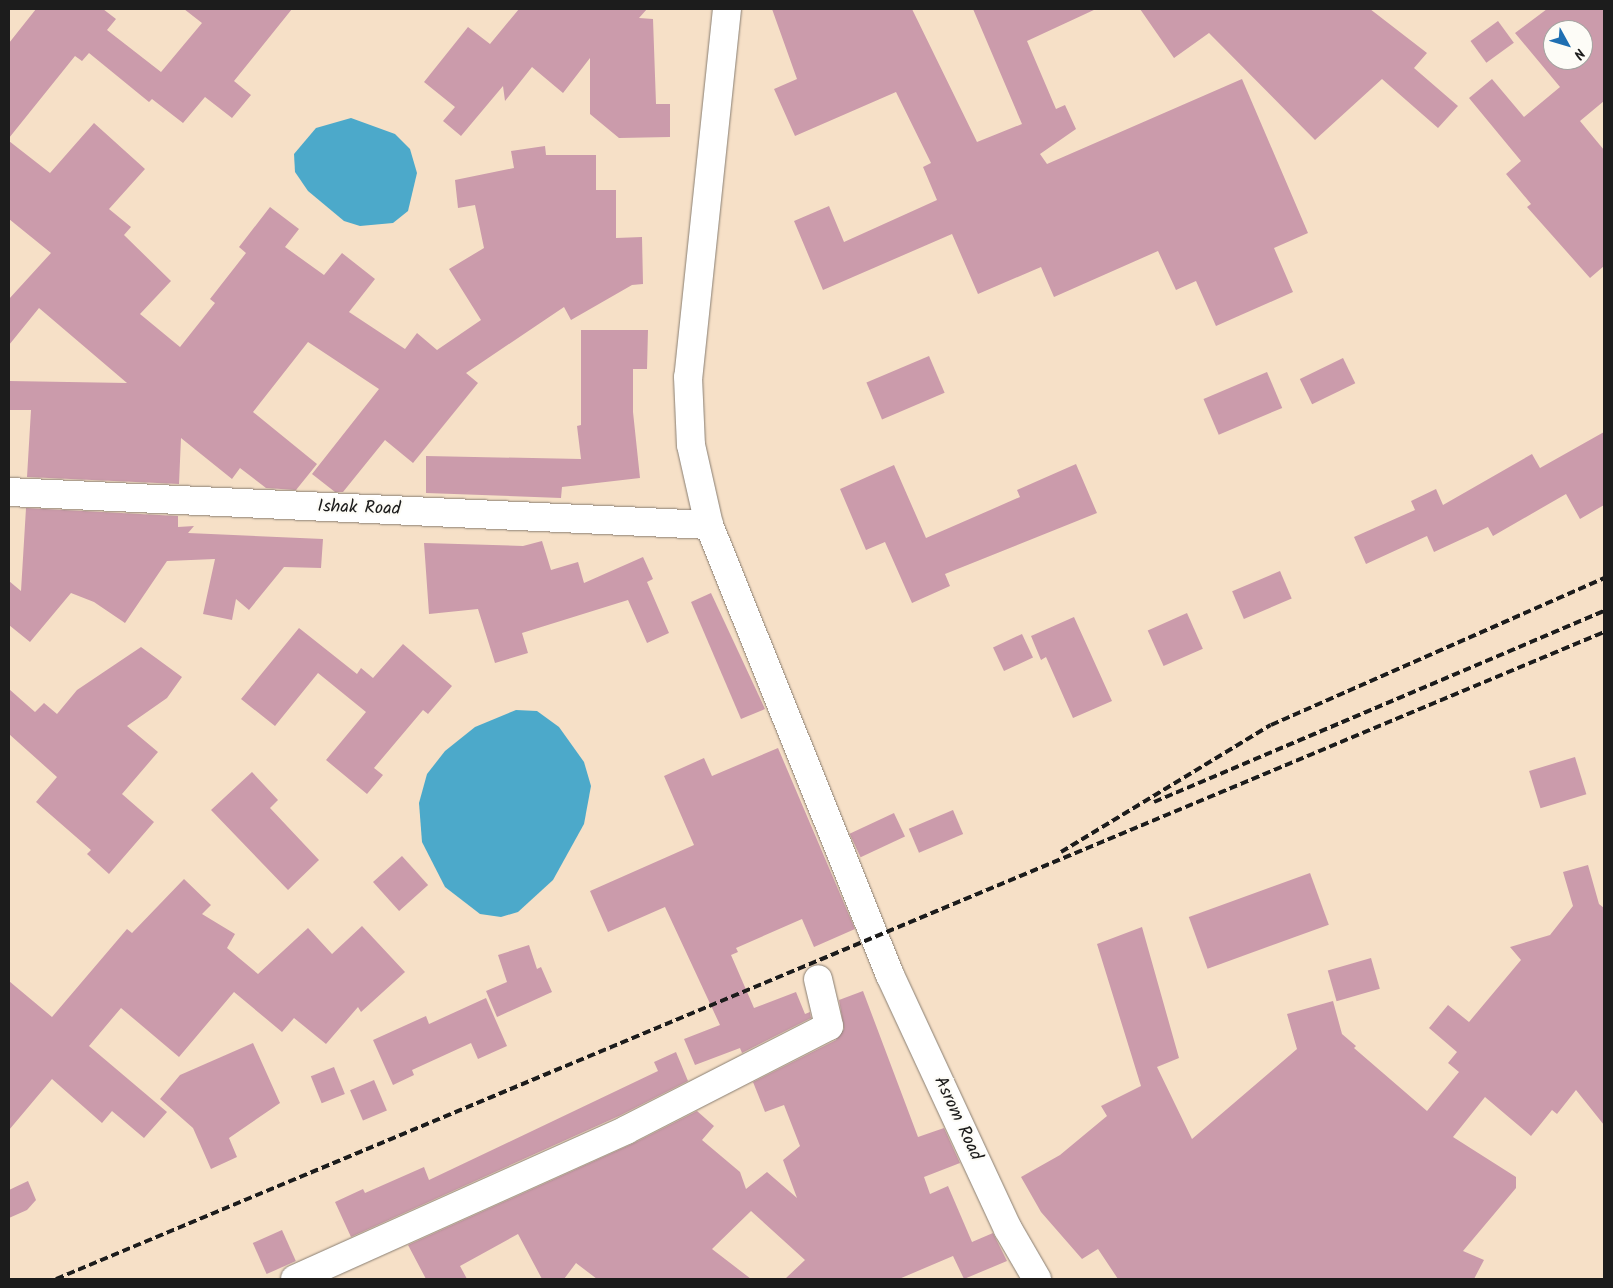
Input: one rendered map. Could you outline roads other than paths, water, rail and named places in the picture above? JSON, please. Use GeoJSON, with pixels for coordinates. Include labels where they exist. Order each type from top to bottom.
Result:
{"type":"FeatureCollection","features":[{"type":"Feature","properties":{"kind":"street","name":"Asrom Road"},"geometry":{"type":"LineString","coordinates":[[727,9],[688,377],[691,445],[708,525],[882,957],[1008,1229],[1037,1279]]}},
{"type":"Feature","properties":{"kind":"street","name":"Ishak Road"},"geometry":{"type":"LineString","coordinates":[[9,492],[708,525]]}},
{"type":"Feature","properties":{"kind":"street"},"geometry":{"type":"LineString","coordinates":[[295,1279],[626,1130],[829,1026],[818,979]]}},
{"type":"Feature","properties":{"kind":"water"},"geometry":{"type":"Polygon","coordinates":[[[351,118],[395,134],[410,149],[417,173],[408,211],[393,223],[360,226],[344,221],[308,191],[295,172],[294,154],[316,128],[351,118]]]}},
{"type":"Feature","properties":{"kind":"water"},"geometry":{"type":"Polygon","coordinates":[[[516,710],[537,711],[559,727],[584,762],[591,786],[584,824],[553,880],[518,912],[501,917],[480,914],[445,887],[422,842],[419,803],[427,774],[445,751],[475,727],[516,710]]]}},
{"type":"Feature","properties":{"kind":"railway"},"geometry":{"type":"LineString","coordinates":[[1061,852],[1271,725],[1604,578]]}},
{"type":"Feature","properties":{"kind":"railway"},"geometry":{"type":"LineString","coordinates":[[1154,802],[1604,611]]}},
{"type":"Feature","properties":{"kind":"railway"},"geometry":{"type":"LineString","coordinates":[[56,1279],[1604,632]]}}]}
